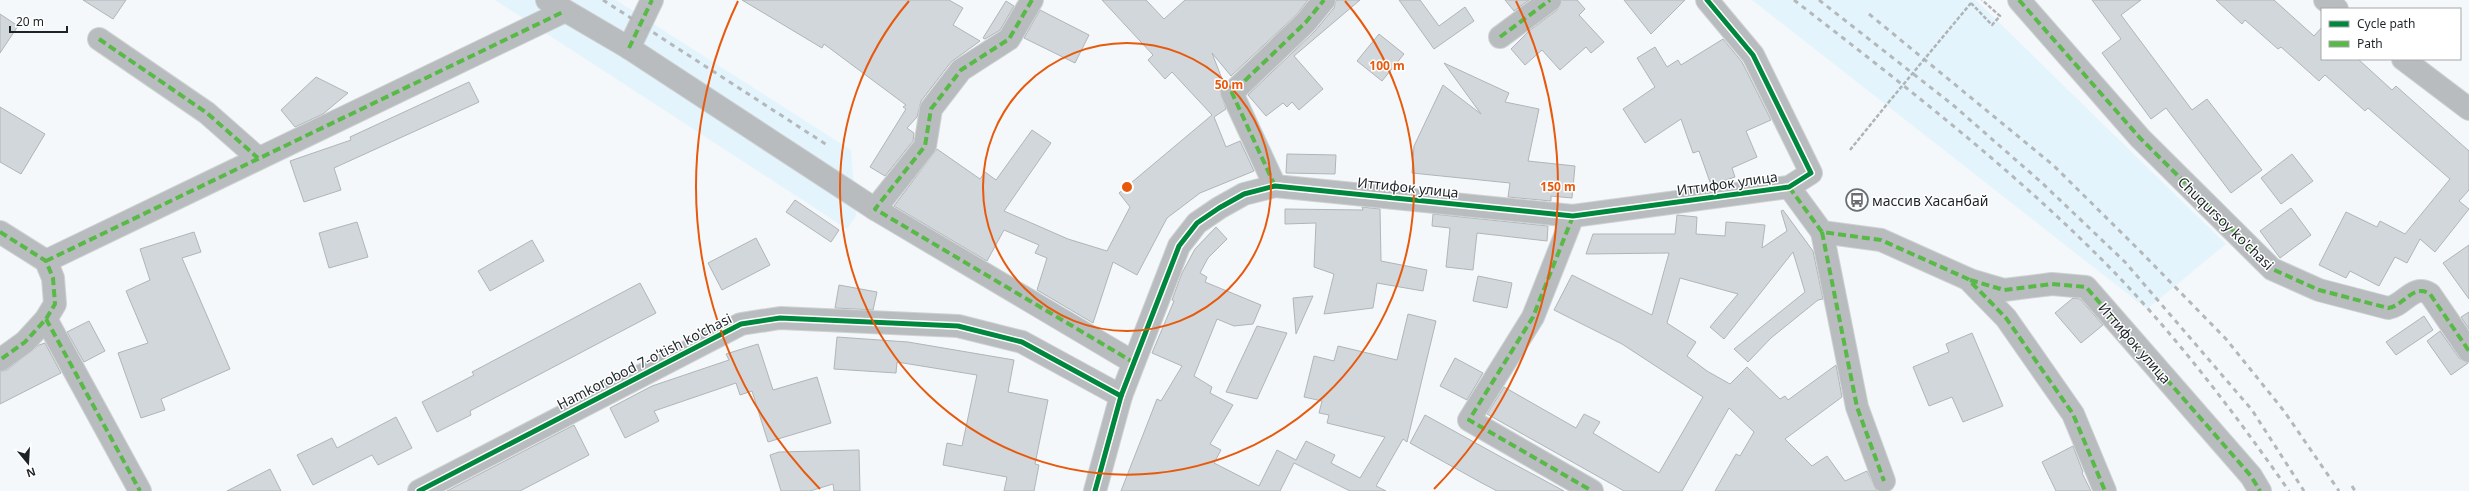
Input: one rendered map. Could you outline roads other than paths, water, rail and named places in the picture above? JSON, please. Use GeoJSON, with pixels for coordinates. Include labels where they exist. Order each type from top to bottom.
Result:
{"type":"FeatureCollection","features":[{"type":"Feature","properties":{"kind":"street"},"geometry":{"type":"LineString","coordinates":[[629,48],[652,0]]}},
{"type":"Feature","properties":{"kind":"street"},"geometry":{"type":"LineString","coordinates":[[875,209],[925,146],[931,110],[961,70],[1009,38],[1032,0]]}},
{"type":"Feature","properties":{"kind":"street"},"geometry":{"type":"LineString","coordinates":[[1275,186],[1232,93],[1306,22],[1324,0]]}},
{"type":"Feature","properties":{"kind":"street"},"geometry":{"type":"LineString","coordinates":[[1500,37],[1550,0]]}},
{"type":"Feature","properties":{"kind":"street","name":"Иттифок улица"},"geometry":{"type":"LineString","coordinates":[[1095,491],[1121,396],[1179,246],[1197,223],[1244,194],[1275,186],[1573,216],[1789,187],[1811,173],[1753,54],[1707,0]]}},
{"type":"Feature","properties":{"kind":"street","name":"Chuqursoy ko'chasi"},"geometry":{"type":"LineString","coordinates":[[2019,0],[2140,138],[2272,270],[2319,290],[2388,308],[2394,307],[2416,290],[2424,290],[2430,294],[2469,351]]}},
{"type":"Feature","properties":{"kind":"street"},"geometry":{"type":"LineString","coordinates":[[2325,0],[2336,8]]}},
{"type":"Feature","properties":{"kind":"street"},"geometry":{"type":"LineString","coordinates":[[46,261],[258,158],[556,6],[629,48],[875,209],[1133,362]]}},
{"type":"Feature","properties":{"kind":"street"},"geometry":{"type":"LineString","coordinates":[[99,39],[208,113],[258,158]]}},
{"type":"Feature","properties":{"kind":"street"},"geometry":{"type":"LineString","coordinates":[[2404,60],[2469,109]]}},
{"type":"Feature","properties":{"kind":"street","name":"Иттифок улица"},"geometry":{"type":"LineString","coordinates":[[1789,187],[1822,232],[1881,240],[1968,279],[2004,290],[2052,284],[2086,286],[2246,470],[2260,491]]}},
{"type":"Feature","properties":{"kind":"street"},"geometry":{"type":"LineString","coordinates":[[1573,216],[1533,317],[1469,420],[1592,491]]}},
{"type":"Feature","properties":{"kind":"street"},"geometry":{"type":"LineString","coordinates":[[0,232],[46,261],[53,278],[55,304],[46,319],[25,342],[0,360]]}},
{"type":"Feature","properties":{"kind":"street"},"geometry":{"type":"LineString","coordinates":[[1822,232],[1857,407],[1884,481]]}},
{"type":"Feature","properties":{"kind":"street","name":"Иттифок улица"},"geometry":{"type":"LineString","coordinates":[[1968,279],[2006,318],[2073,414],[2105,491]]}},
{"type":"Feature","properties":{"kind":"street","name":"Hamkorobod 7-o'tish ko'chasi"},"geometry":{"type":"LineString","coordinates":[[419,491],[741,324],[780,318],[958,326],[1022,342],[1121,396]]}},
{"type":"Feature","properties":{"kind":"street"},"geometry":{"type":"LineString","coordinates":[[46,319],[140,491]]}},
{"type":"Feature","properties":{"kind":"railway"},"geometry":{"type":"LineString","coordinates":[[603,0],[827,145]]}},
{"type":"Feature","properties":{"kind":"railway"},"geometry":{"type":"LineString","coordinates":[[1794,0],[1960,131],[2079,237],[2140,299],[2163,325],[2249,434],[2289,491]]}},
{"type":"Feature","properties":{"kind":"railway"},"geometry":{"type":"LineString","coordinates":[[1819,0],[1953,105],[2041,182],[2125,262],[2252,410],[2304,491]]}},
{"type":"Feature","properties":{"kind":"railway"},"geometry":{"type":"LineString","coordinates":[[1869,14],[2053,165],[2139,250],[2226,339],[2284,411],[2339,491]]}},
{"type":"Feature","properties":{"kind":"railway"},"geometry":{"type":"LineString","coordinates":[[2352,486],[2355,491]]}},
{"type":"Feature","properties":{"kind":"place","name":"массив Хасанбай"},"geometry":{"type":"Point","coordinates":[1857,200]}}]}
